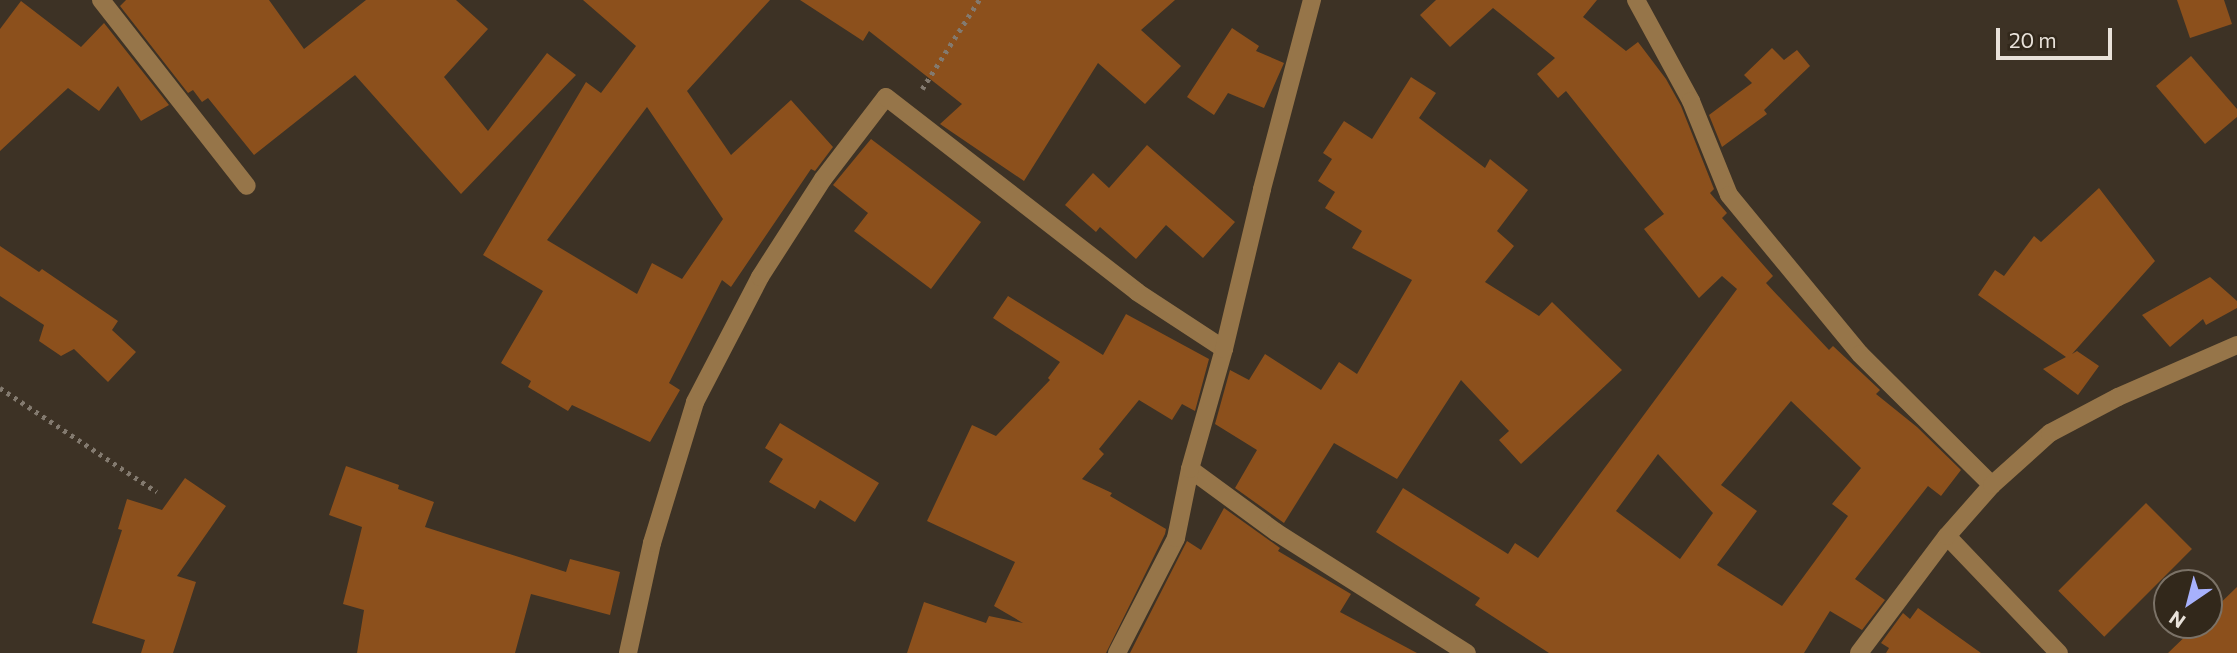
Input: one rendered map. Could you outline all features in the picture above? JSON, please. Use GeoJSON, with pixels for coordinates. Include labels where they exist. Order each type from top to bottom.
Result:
{"type":"FeatureCollection","features":[{"type":"Feature","properties":{"kind":"street"},"geometry":{"type":"LineString","coordinates":[[101,0],[247,186]]}},
{"type":"Feature","properties":{"kind":"street"},"geometry":{"type":"LineString","coordinates":[[1116,653],[1176,538],[1190,469],[1224,349],[1262,189],[1312,0]]}},
{"type":"Feature","properties":{"kind":"street"},"geometry":{"type":"LineString","coordinates":[[1636,0],[1690,100],[1729,195],[1860,354],[1992,485]]}},
{"type":"Feature","properties":{"kind":"street"},"geometry":{"type":"LineString","coordinates":[[628,653],[652,542],[695,402],[760,277],[830,169],[886,97],[1137,292],[1224,349]]}},
{"type":"Feature","properties":{"kind":"street"},"geometry":{"type":"LineString","coordinates":[[1859,653],[1947,536],[1992,485],[2050,433],[2118,397],[2237,345]]}},
{"type":"Feature","properties":{"kind":"street"},"geometry":{"type":"LineString","coordinates":[[1190,469],[1276,532],[1467,653]]}},
{"type":"Feature","properties":{"kind":"street"},"geometry":{"type":"LineString","coordinates":[[1947,536],[2059,653]]}},
{"type":"Feature","properties":{"kind":"path"},"geometry":{"type":"LineString","coordinates":[[906,113],[979,0]]}},
{"type":"Feature","properties":{"kind":"path"},"geometry":{"type":"LineString","coordinates":[[0,388],[157,492]]}},
{"type":"Feature","properties":{"kind":"building"},"geometry":{"type":"Polygon","coordinates":[[[126,0],[269,0],[304,49],[366,0],[456,0],[488,29],[444,77],[488,131],[547,53],[576,75],[461,194],[355,75],[254,155],[208,98],[202,102],[193,90],[188,93],[120,6],[126,0]]]}},
{"type":"Feature","properties":{"kind":"building"},"geometry":{"type":"Polygon","coordinates":[[[583,0],[770,0],[687,91],[731,155],[791,100],[833,147],[815,171],[811,169],[731,287],[722,280],[669,383],[680,390],[650,442],[572,405],[568,411],[528,387],[531,381],[501,363],[543,291],[483,255],[586,82],[601,93],[636,46],[583,0]],[[647,107],[547,240],[637,294],[652,263],[682,279],[723,219],[647,107]]]}},
{"type":"Feature","properties":{"kind":"building"},"geometry":{"type":"Polygon","coordinates":[[[800,0],[1175,0],[1141,30],[1181,66],[1145,104],[1098,63],[1024,181],[940,124],[962,104],[869,31],[863,41],[800,0]]]}},
{"type":"Feature","properties":{"kind":"building"},"geometry":{"type":"Polygon","coordinates":[[[1436,0],[1597,0],[1583,17],[1626,51],[1638,42],[1666,79],[1681,106],[1714,189],[1710,193],[1727,213],[1722,218],[1773,276],[1766,283],[1829,350],[1833,346],[1880,390],[1876,394],[1917,427],[1961,470],[1941,496],[1928,486],[1855,579],[1885,600],[1862,630],[1830,611],[1804,653],[1549,653],[1475,605],[1480,598],[1376,532],[1403,488],[1508,554],[1515,543],[1538,558],[1737,289],[1722,276],[1699,298],[1644,229],[1664,214],[1566,91],[1558,98],[1537,74],[1555,58],[1493,8],[1450,47],[1420,15],[1436,0]],[[1791,401],[1721,485],[1757,511],[1717,565],[1782,606],[1848,516],[1832,504],[1861,468],[1791,401]],[[1658,454],[1616,511],[1680,559],[1713,513],[1658,454]]]}},
{"type":"Feature","properties":{"kind":"building"},"geometry":{"type":"Polygon","coordinates":[[[2177,0],[2224,0],[2232,24],[2190,38],[2177,0]]]}},
{"type":"Feature","properties":{"kind":"building"},"geometry":{"type":"Polygon","coordinates":[[[21,1],[81,47],[104,23],[169,105],[141,121],[118,86],[99,111],[68,88],[0,151],[0,29],[21,1]]]}},
{"type":"Feature","properties":{"kind":"building"},"geometry":{"type":"Polygon","coordinates":[[[1232,28],[1259,46],[1256,51],[1284,63],[1264,108],[1228,93],[1214,115],[1187,97],[1232,28]]]}},
{"type":"Feature","properties":{"kind":"building"},"geometry":{"type":"Polygon","coordinates":[[[1772,48],[1784,60],[1797,50],[1810,66],[1764,110],[1767,114],[1722,147],[1709,115],[1752,83],[1744,75],[1772,48]]]}},
{"type":"Feature","properties":{"kind":"building"},"geometry":{"type":"Polygon","coordinates":[[[2191,56],[2237,109],[2237,117],[2205,144],[2156,86],[2191,56]]]}},
{"type":"Feature","properties":{"kind":"building"},"geometry":{"type":"Polygon","coordinates":[[[1411,77],[1436,93],[1419,118],[1485,168],[1490,159],[1528,190],[1497,231],[1514,246],[1485,282],[1539,316],[1552,302],[1622,370],[1521,464],[1499,440],[1509,431],[1461,380],[1397,479],[1334,443],[1284,523],[1235,488],[1257,450],[1215,424],[1230,370],[1249,380],[1265,354],[1321,390],[1339,362],[1357,374],[1412,280],[1352,248],[1362,231],[1325,208],[1335,192],[1318,181],[1332,159],[1323,153],[1344,121],[1372,139],[1411,77]]]}},
{"type":"Feature","properties":{"kind":"building"},"geometry":{"type":"Polygon","coordinates":[[[871,139],[981,222],[931,289],[854,231],[868,213],[833,185],[871,139]]]}},
{"type":"Feature","properties":{"kind":"building"},"geometry":{"type":"Polygon","coordinates":[[[1147,145],[1235,222],[1203,258],[1166,225],[1136,259],[1100,227],[1096,232],[1065,205],[1093,173],[1109,188],[1147,145]]]}},
{"type":"Feature","properties":{"kind":"building"},"geometry":{"type":"Polygon","coordinates":[[[2099,188],[2155,261],[2072,354],[2077,351],[2099,366],[2078,395],[2043,369],[2066,357],[1978,295],[1995,270],[2004,276],[2034,236],[2041,242],[2099,188]]]}},
{"type":"Feature","properties":{"kind":"building"},"geometry":{"type":"Polygon","coordinates":[[[0,246],[39,272],[42,269],[118,321],[112,330],[136,352],[108,382],[74,349],[61,356],[39,341],[44,325],[0,296],[0,246]]]}},
{"type":"Feature","properties":{"kind":"building"},"geometry":{"type":"Polygon","coordinates":[[[2210,277],[2237,301],[2237,308],[2206,325],[2203,319],[2170,347],[2142,315],[2210,277]]]}},
{"type":"Feature","properties":{"kind":"building"},"geometry":{"type":"Polygon","coordinates":[[[1008,296],[1103,355],[1126,314],[1209,359],[1195,411],[1182,404],[1172,420],[1139,400],[1099,449],[1104,454],[1082,479],[1112,493],[1110,496],[1166,529],[1165,534],[1106,653],[907,653],[924,602],[986,623],[989,616],[1023,623],[994,606],[1015,562],[927,521],[972,425],[996,436],[1050,380],[1048,378],[1060,362],[993,318],[1008,296]]]}},
{"type":"Feature","properties":{"kind":"building"},"geometry":{"type":"Polygon","coordinates":[[[780,423],[879,483],[855,522],[820,500],[815,509],[769,482],[783,459],[765,448],[780,423]]]}},
{"type":"Feature","properties":{"kind":"building"},"geometry":{"type":"Polygon","coordinates":[[[346,466],[399,485],[398,489],[434,502],[425,527],[566,572],[570,559],[620,572],[610,615],[531,594],[515,653],[357,653],[364,610],[343,604],[362,527],[329,515],[346,466]]]}},
{"type":"Feature","properties":{"kind":"building"},"geometry":{"type":"Polygon","coordinates":[[[185,478],[226,506],[177,576],[196,582],[173,653],[141,653],[145,640],[92,623],[122,530],[118,529],[127,499],[162,510],[185,478]]]}},
{"type":"Feature","properties":{"kind":"building"},"geometry":{"type":"Polygon","coordinates":[[[2146,503],[2192,549],[2172,569],[2153,569],[2153,588],[2104,637],[2058,591],[2146,503]]]}},
{"type":"Feature","properties":{"kind":"building"},"geometry":{"type":"Polygon","coordinates":[[[1224,508],[1280,548],[1278,551],[1351,594],[1340,612],[1417,653],[1130,653],[1187,541],[1201,550],[1224,508]]]}},
{"type":"Feature","properties":{"kind":"building"},"geometry":{"type":"Polygon","coordinates":[[[2237,587],[2237,653],[2168,653],[2182,639],[2223,639],[2223,600],[2237,587]]]}},
{"type":"Feature","properties":{"kind":"building"},"geometry":{"type":"Polygon","coordinates":[[[1918,608],[1981,653],[1886,653],[1889,648],[1881,643],[1903,613],[1910,619],[1918,608]]]}}]}
